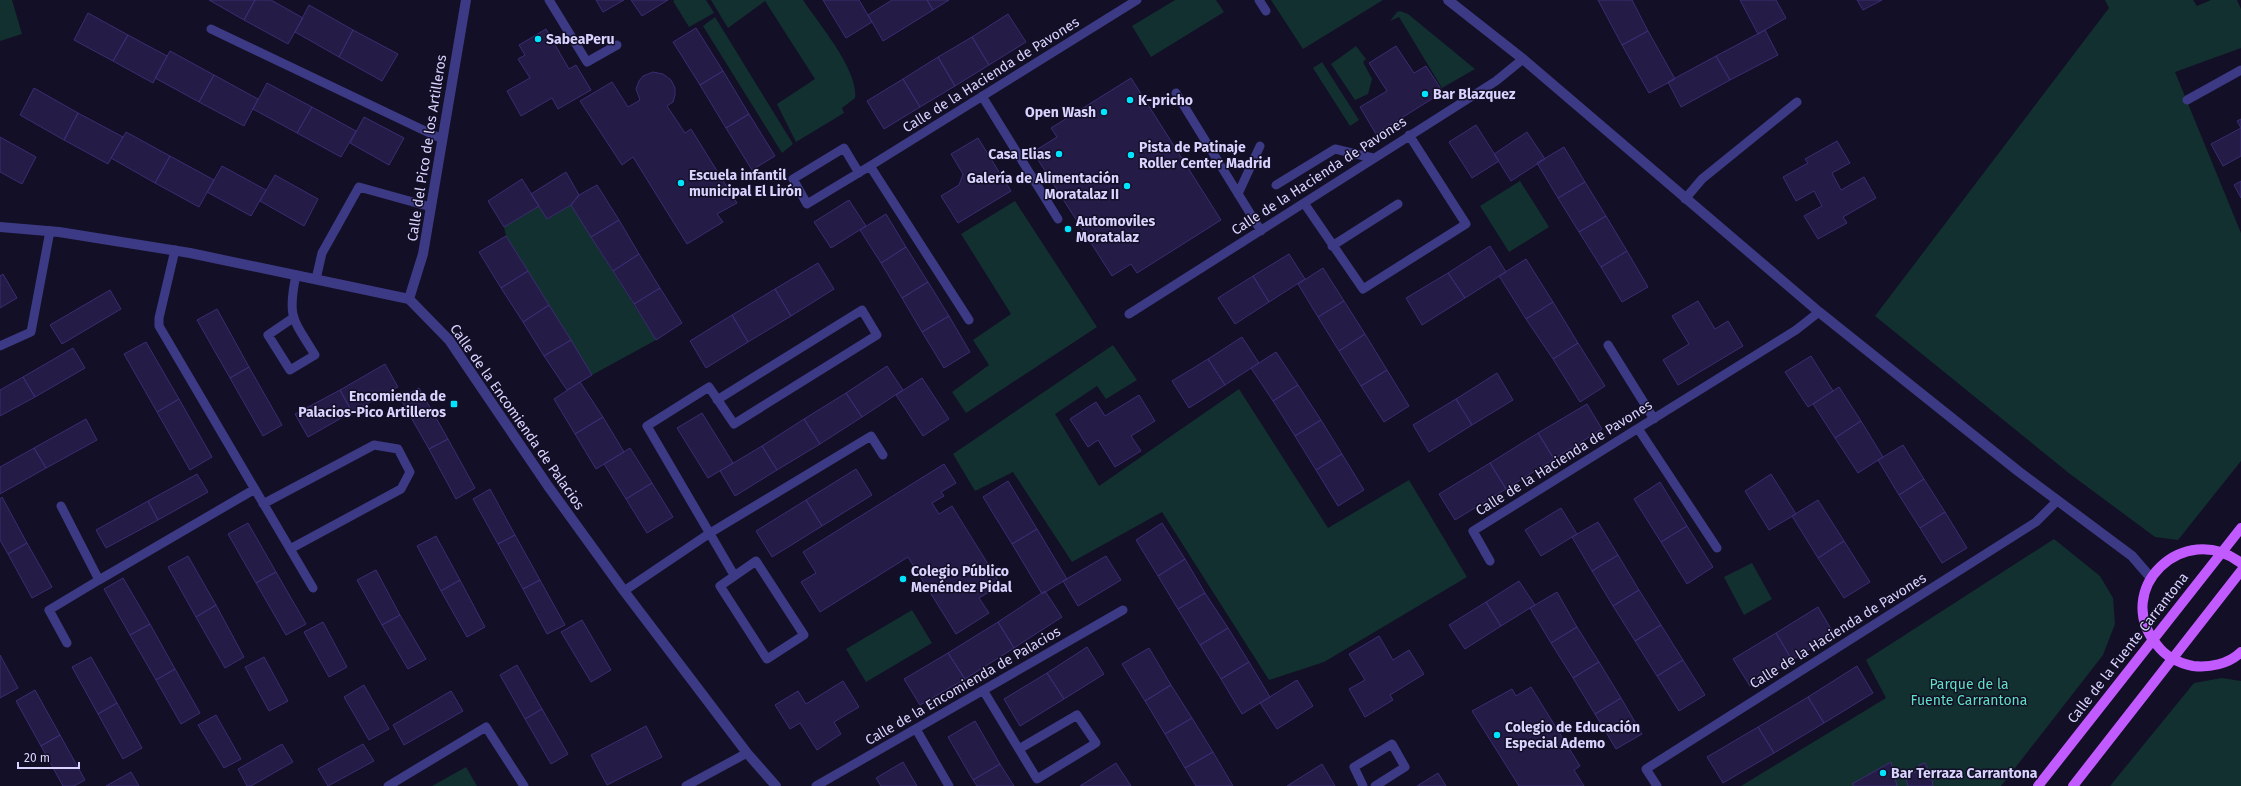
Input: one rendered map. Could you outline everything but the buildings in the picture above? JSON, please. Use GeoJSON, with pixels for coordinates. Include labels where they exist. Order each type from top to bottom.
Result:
{"type":"FeatureCollection","features":[{"type":"Feature","properties":{"kind":"main road","name":"Calle de la Fuente Carrantona"},"geometry":{"type":"LineString","coordinates":[[2038,786],[2241,528]]}},
{"type":"Feature","properties":{"kind":"main road"},"geometry":{"type":"LineString","coordinates":[[2241,563],[2222,552],[2195,549],[2181,552],[2169,558],[2158,568],[2151,578],[2143,603],[2143,616],[2152,640],[2171,658],[2184,664],[2213,666],[2226,662],[2241,652]]}},
{"type":"Feature","properties":{"kind":"main road"},"geometry":{"type":"LineString","coordinates":[[2073,786],[2171,658],[2241,571]]}},
{"type":"Feature","properties":{"kind":"street","name":"Calle del Pico de los Artilleros"},"geometry":{"type":"LineString","coordinates":[[409,299],[423,254],[466,0]]}},
{"type":"Feature","properties":{"kind":"street"},"geometry":{"type":"LineString","coordinates":[[1448,0],[1523,59],[1819,312],[2057,501],[2132,556],[2151,578]]}},
{"type":"Feature","properties":{"kind":"street"},"geometry":{"type":"LineString","coordinates":[[0,227],[50,231],[175,250],[409,299]]}},
{"type":"Feature","properties":{"kind":"street","name":"Calle de la Encomienda de Palacios"},"geometry":{"type":"LineString","coordinates":[[409,299],[449,340],[548,486],[624,591],[747,753],[776,786]]}},
{"type":"Feature","properties":{"kind":"lane"},"geometry":{"type":"LineString","coordinates":[[549,0],[587,62],[617,44]]}},
{"type":"Feature","properties":{"kind":"lane","name":"Calle de la Hacienda de Pavones"},"geometry":{"type":"LineString","coordinates":[[859,173],[844,148],[793,179],[807,204],[859,173],[1138,0]]}},
{"type":"Feature","properties":{"kind":"lane"},"geometry":{"type":"LineString","coordinates":[[1259,0],[1266,11]]}},
{"type":"Feature","properties":{"kind":"lane"},"geometry":{"type":"LineString","coordinates":[[211,29],[442,139]]}},
{"type":"Feature","properties":{"kind":"lane","name":"Calle de la Hacienda de Pavones"},"geometry":{"type":"LineString","coordinates":[[1128,314],[1496,81],[1523,59]]}},
{"type":"Feature","properties":{"kind":"lane"},"geometry":{"type":"LineString","coordinates":[[2187,100],[2241,70]]}},
{"type":"Feature","properties":{"kind":"lane"},"geometry":{"type":"LineString","coordinates":[[1176,93],[1261,231]]}},
{"type":"Feature","properties":{"kind":"lane"},"geometry":{"type":"LineString","coordinates":[[982,96],[1058,219]]}},
{"type":"Feature","properties":{"kind":"lane"},"geometry":{"type":"LineString","coordinates":[[1685,199],[1702,179],[1797,102]]}},
{"type":"Feature","properties":{"kind":"lane"},"geometry":{"type":"LineString","coordinates":[[1304,203],[1332,246],[1363,289],[1466,224],[1409,135]]}},
{"type":"Feature","properties":{"kind":"lane"},"geometry":{"type":"LineString","coordinates":[[1238,194],[1260,146]]}},
{"type":"Feature","properties":{"kind":"lane"},"geometry":{"type":"LineString","coordinates":[[1276,185],[1335,149],[1373,158]]}},
{"type":"Feature","properties":{"kind":"lane"},"geometry":{"type":"LineString","coordinates":[[870,166],[969,320]]}},
{"type":"Feature","properties":{"kind":"lane"},"geometry":{"type":"LineString","coordinates":[[316,279],[322,253],[359,187],[431,207]]}},
{"type":"Feature","properties":{"kind":"lane"},"geometry":{"type":"LineString","coordinates":[[1332,246],[1398,204]]}},
{"type":"Feature","properties":{"kind":"lane"},"geometry":{"type":"LineString","coordinates":[[0,346],[31,332],[50,231]]}},
{"type":"Feature","properties":{"kind":"lane"},"geometry":{"type":"LineString","coordinates":[[175,250],[159,318],[159,326],[313,588]]}},
{"type":"Feature","properties":{"kind":"lane"},"geometry":{"type":"LineString","coordinates":[[293,318],[268,335],[290,370],[315,355],[293,318],[291,299],[296,275]]}},
{"type":"Feature","properties":{"kind":"lane"},"geometry":{"type":"LineString","coordinates":[[717,400],[862,310],[877,335],[734,424],[717,400],[709,387],[647,426],[734,575]]}},
{"type":"Feature","properties":{"kind":"lane","name":"Calle de la Hacienda de Pavones"},"geometry":{"type":"LineString","coordinates":[[1490,561],[1473,531],[1639,430],[1654,419],[1796,330],[1819,312]]}},
{"type":"Feature","properties":{"kind":"lane"},"geometry":{"type":"LineString","coordinates":[[1608,345],[1654,419]]}},
{"type":"Feature","properties":{"kind":"lane"},"geometry":{"type":"LineString","coordinates":[[1639,430],[1717,548]]}},
{"type":"Feature","properties":{"kind":"lane"},"geometry":{"type":"LineString","coordinates":[[624,591],[710,533],[871,436],[883,455]]}},
{"type":"Feature","properties":{"kind":"lane"},"geometry":{"type":"LineString","coordinates":[[264,504],[374,445],[398,449],[410,472],[401,489],[290,549]]}},
{"type":"Feature","properties":{"kind":"lane"},"geometry":{"type":"LineString","coordinates":[[67,643],[49,610],[255,489]]}},
{"type":"Feature","properties":{"kind":"lane","name":"Calle de la Hacienda de Pavones"},"geometry":{"type":"LineString","coordinates":[[1657,786],[1646,769],[2036,522],[2057,501]]}},
{"type":"Feature","properties":{"kind":"lane"},"geometry":{"type":"LineString","coordinates":[[61,506],[99,580]]}},
{"type":"Feature","properties":{"kind":"lane"},"geometry":{"type":"LineString","coordinates":[[756,561],[804,635],[767,658],[720,586],[734,575],[756,561]]}},
{"type":"Feature","properties":{"kind":"lane","name":"Calle de la Encomienda de Palacios"},"geometry":{"type":"LineString","coordinates":[[816,786],[1123,610]]}},
{"type":"Feature","properties":{"kind":"lane"},"geometry":{"type":"LineString","coordinates":[[983,690],[1037,779],[1096,743],[1077,715],[1019,749]]}},
{"type":"Feature","properties":{"kind":"lane"},"geometry":{"type":"LineString","coordinates":[[388,786],[486,727],[524,786]]}},
{"type":"Feature","properties":{"kind":"lane"},"geometry":{"type":"LineString","coordinates":[[916,729],[949,786]]}},
{"type":"Feature","properties":{"kind":"lane"},"geometry":{"type":"LineString","coordinates":[[1363,786],[1354,768],[1392,744],[1405,767],[1375,786]]}},
{"type":"Feature","properties":{"kind":"lane"},"geometry":{"type":"LineString","coordinates":[[686,786],[747,753]]}},
{"type":"Feature","properties":{"kind":"green space"},"geometry":{"type":"Polygon","coordinates":[[[0,0],[12,0],[22,34],[0,41],[0,0]]]}},
{"type":"Feature","properties":{"kind":"green space"},"geometry":{"type":"Polygon","coordinates":[[[706,0],[714,13],[689,27],[673,1],[706,0]]]}},
{"type":"Feature","properties":{"kind":"green space"},"geometry":{"type":"Polygon","coordinates":[[[711,0],[803,0],[828,34],[845,61],[851,75],[855,87],[855,98],[842,108],[844,113],[796,142],[777,104],[815,79],[765,1],[728,28],[711,0]]]}},
{"type":"Feature","properties":{"kind":"green space"},"geometry":{"type":"Polygon","coordinates":[[[1175,0],[1216,0],[1224,12],[1151,57],[1132,26],[1175,0]]]}},
{"type":"Feature","properties":{"kind":"green space"},"geometry":{"type":"Polygon","coordinates":[[[1271,0],[1383,0],[1303,49],[1271,0]]]}},
{"type":"Feature","properties":{"kind":"green space"},"geometry":{"type":"Polygon","coordinates":[[[2105,0],[2193,0],[2197,6],[2211,0],[2237,0],[2241,9],[2241,48],[2175,72],[2241,233],[2241,461],[2178,540],[2155,537],[2070,474],[1875,316],[2109,8],[2105,0]]]}},
{"type":"Feature","properties":{"kind":"green space"},"geometry":{"type":"Polygon","coordinates":[[[1400,11],[1408,14],[1475,69],[1442,88],[1399,17],[1390,21],[1397,12],[1400,11]]]}},
{"type":"Feature","properties":{"kind":"green space"},"geometry":{"type":"Polygon","coordinates":[[[715,17],[793,144],[782,153],[703,26],[715,17]]]}},
{"type":"Feature","properties":{"kind":"green space"},"geometry":{"type":"Polygon","coordinates":[[[1356,46],[1366,59],[1363,62],[1372,79],[1368,94],[1355,100],[1331,64],[1356,46]]]}},
{"type":"Feature","properties":{"kind":"green space"},"geometry":{"type":"Polygon","coordinates":[[[1322,62],[1359,120],[1350,126],[1313,68],[1322,62]]]}},
{"type":"Feature","properties":{"kind":"green space"},"geometry":{"type":"Polygon","coordinates":[[[1520,181],[1549,227],[1509,252],[1480,206],[1520,181]]]}},
{"type":"Feature","properties":{"kind":"green space"},"geometry":{"type":"Polygon","coordinates":[[[1015,201],[1097,327],[966,413],[952,392],[989,365],[973,340],[1011,314],[961,234],[1015,201]]]}},
{"type":"Feature","properties":{"kind":"green space"},"geometry":{"type":"Polygon","coordinates":[[[571,205],[656,340],[592,375],[506,236],[504,227],[539,206],[548,219],[571,205]]]}},
{"type":"Feature","properties":{"kind":"green space"},"geometry":{"type":"Polygon","coordinates":[[[1113,345],[1137,380],[1106,399],[1097,386],[1055,414],[1099,486],[1239,389],[1328,528],[1409,480],[1467,577],[1324,662],[1269,680],[1162,512],[1072,562],[1013,472],[975,491],[953,454],[1113,345]]]}},
{"type":"Feature","properties":{"kind":"green space","name":"Parque de la Fuente Carrantona"},"geometry":{"type":"Polygon","coordinates":[[[2054,539],[2100,576],[2113,598],[2115,624],[2103,655],[2001,786],[1741,786],[1886,698],[1866,660],[2054,539]]]}},
{"type":"Feature","properties":{"kind":"green space"},"geometry":{"type":"Polygon","coordinates":[[[1752,563],[1772,599],[1744,615],[1724,577],[1752,563]]]}},
{"type":"Feature","properties":{"kind":"green space"},"geometry":{"type":"Polygon","coordinates":[[[912,610],[932,643],[866,682],[846,649],[912,610]]]}},
{"type":"Feature","properties":{"kind":"green space"},"geometry":{"type":"Polygon","coordinates":[[[2222,678],[2241,681],[2241,786],[2110,786],[2194,683],[2222,678]]]}},
{"type":"Feature","properties":{"kind":"green space"},"geometry":{"type":"Polygon","coordinates":[[[466,767],[477,786],[432,786],[466,767]]]}},
{"type":"Feature","properties":{"kind":"place","name":"SabeaPeru"},"geometry":{"type":"Point","coordinates":[538,39]}},
{"type":"Feature","properties":{"kind":"place","name":"Bar Blazquez"},"geometry":{"type":"Point","coordinates":[1425,94]}},
{"type":"Feature","properties":{"kind":"place","name":"K-pricho"},"geometry":{"type":"Point","coordinates":[1130,100]}},
{"type":"Feature","properties":{"kind":"place","name":"Open Wash"},"geometry":{"type":"Point","coordinates":[1104,112]}},
{"type":"Feature","properties":{"kind":"place","name":"Casa Elias"},"geometry":{"type":"Point","coordinates":[1059,154]}},
{"type":"Feature","properties":{"kind":"place","name":"Pista de Patinaje Roller Center Madrid"},"geometry":{"type":"Point","coordinates":[1131,155]}},
{"type":"Feature","properties":{"kind":"place","name":"Escuela infantil municipal El Lirón"},"geometry":{"type":"Point","coordinates":[681,183]}},
{"type":"Feature","properties":{"kind":"place","name":"Galería de Alimentación Moratalaz II"},"geometry":{"type":"Point","coordinates":[1127,186]}},
{"type":"Feature","properties":{"kind":"place","name":"Automoviles Moratalaz"},"geometry":{"type":"Point","coordinates":[1068,229]}},
{"type":"Feature","properties":{"kind":"place","name":"Encomienda de Palacios-Pico Artilleros"},"geometry":{"type":"Point","coordinates":[454,404]}},
{"type":"Feature","properties":{"kind":"place","name":"Colegio Público Menéndez Pidal"},"geometry":{"type":"Point","coordinates":[903,579]}},
{"type":"Feature","properties":{"kind":"place","name":"Colegio de Educación Especial Ademo"},"geometry":{"type":"Point","coordinates":[1497,735]}},
{"type":"Feature","properties":{"kind":"place","name":"Bar Terraza Carrantona"},"geometry":{"type":"Point","coordinates":[1883,773]}}]}
